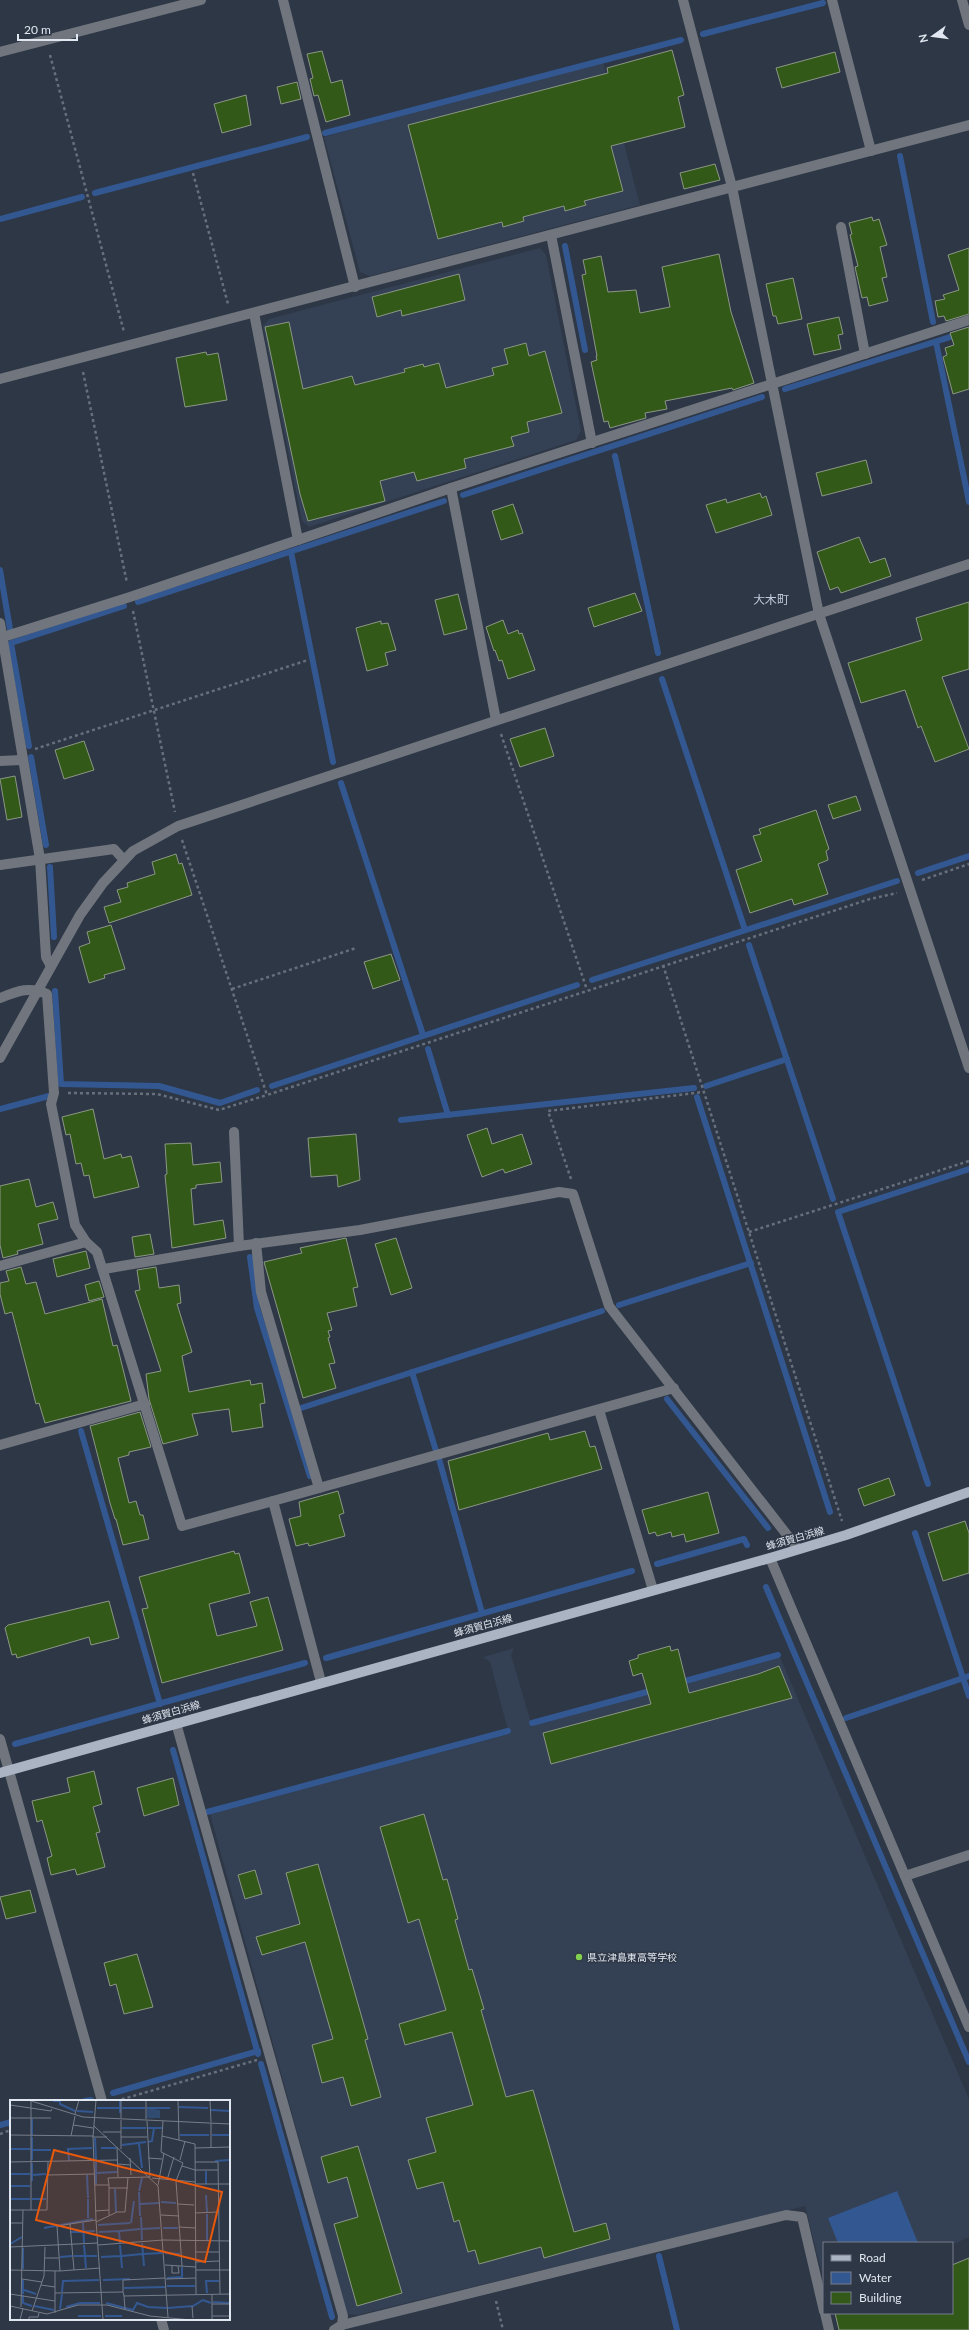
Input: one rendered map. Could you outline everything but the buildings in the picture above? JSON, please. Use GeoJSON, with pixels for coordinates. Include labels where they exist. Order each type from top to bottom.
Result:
{"type":"FeatureCollection","features":[{"type":"Feature","properties":{"kind":"main road","name":"蜂須賀白浜線"},"geometry":{"type":"LineString","coordinates":[[4,1771],[770,1558],[846,1535],[969,1492]]}},
{"type":"Feature","properties":{"kind":"street"},"geometry":{"type":"LineString","coordinates":[[0,52],[202,0]]}},
{"type":"Feature","properties":{"kind":"street"},"geometry":{"type":"LineString","coordinates":[[283,0],[355,287]]}},
{"type":"Feature","properties":{"kind":"street"},"geometry":{"type":"LineString","coordinates":[[683,0],[732,187],[819,614],[969,1068]]}},
{"type":"Feature","properties":{"kind":"street"},"geometry":{"type":"LineString","coordinates":[[832,0],[871,151]]}},
{"type":"Feature","properties":{"kind":"street"},"geometry":{"type":"LineString","coordinates":[[962,0],[969,25]]}},
{"type":"Feature","properties":{"kind":"street"},"geometry":{"type":"LineString","coordinates":[[0,379],[969,125]]}},
{"type":"Feature","properties":{"kind":"street"},"geometry":{"type":"LineString","coordinates":[[841,227],[865,354]]}},
{"type":"Feature","properties":{"kind":"street"},"geometry":{"type":"LineString","coordinates":[[550,235],[592,443]]}},
{"type":"Feature","properties":{"kind":"street"},"geometry":{"type":"LineString","coordinates":[[254,313],[298,540]]}},
{"type":"Feature","properties":{"kind":"street"},"geometry":{"type":"LineString","coordinates":[[1,638],[451,488],[969,320]]}},
{"type":"Feature","properties":{"kind":"street"},"geometry":{"type":"LineString","coordinates":[[451,488],[496,720]]}},
{"type":"Feature","properties":{"kind":"street"},"geometry":{"type":"LineString","coordinates":[[0,1058],[80,915],[103,883],[133,851],[178,826],[969,564]]}},
{"type":"Feature","properties":{"kind":"street"},"geometry":{"type":"LineString","coordinates":[[0,623],[1,638],[40,859],[46,957],[51,966]]}},
{"type":"Feature","properties":{"kind":"street"},"geometry":{"type":"LineString","coordinates":[[0,761],[22,757]]}},
{"type":"Feature","properties":{"kind":"street"},"geometry":{"type":"LineString","coordinates":[[0,865],[114,850],[124,860]]}},
{"type":"Feature","properties":{"kind":"street"},"geometry":{"type":"LineString","coordinates":[[0,998],[26,988],[38,990],[47,994],[54,1093],[51,1104],[75,1225],[86,1242],[98,1252],[182,1526],[674,1388]]}},
{"type":"Feature","properties":{"kind":"street"},"geometry":{"type":"LineString","coordinates":[[234,1132],[239,1246]]}},
{"type":"Feature","properties":{"kind":"street"},"geometry":{"type":"LineString","coordinates":[[104,1269],[256,1243],[360,1230],[559,1192],[573,1194],[609,1306],[798,1549]]}},
{"type":"Feature","properties":{"kind":"street"},"geometry":{"type":"LineString","coordinates":[[0,1266],[86,1242]]}},
{"type":"Feature","properties":{"kind":"street"},"geometry":{"type":"LineString","coordinates":[[256,1243],[261,1292],[319,1488]]}},
{"type":"Feature","properties":{"kind":"street"},"geometry":{"type":"LineString","coordinates":[[0,1444],[145,1404]]}},
{"type":"Feature","properties":{"kind":"street"},"geometry":{"type":"LineString","coordinates":[[599,1410],[653,1590]]}},
{"type":"Feature","properties":{"kind":"street"},"geometry":{"type":"LineString","coordinates":[[273,1501],[321,1682]]}},
{"type":"Feature","properties":{"kind":"street"},"geometry":{"type":"LineString","coordinates":[[770,1558],[969,2027]]}},
{"type":"Feature","properties":{"kind":"street"},"geometry":{"type":"LineString","coordinates":[[176,1723],[343,2316],[338,2328]]}},
{"type":"Feature","properties":{"kind":"street"},"geometry":{"type":"LineString","coordinates":[[0,1739],[4,1771],[102,2100]]}},
{"type":"Feature","properties":{"kind":"street"},"geometry":{"type":"LineString","coordinates":[[905,1876],[969,1855]]}},
{"type":"Feature","properties":{"kind":"street"},"geometry":{"type":"LineString","coordinates":[[338,2328],[786,2215],[802,2217],[823,2308]]}},
{"type":"Feature","properties":{"kind":"street"},"geometry":{"type":"LineString","coordinates":[[824,2314],[828,2330]]}},
{"type":"Feature","properties":{"kind":"street"},"geometry":{"type":"LineString","coordinates":[[161,2320],[164,2330]]}},
{"type":"Feature","properties":{"kind":"path"},"geometry":{"type":"LineString","coordinates":[[46,40],[128,346]]}},
{"type":"Feature","properties":{"kind":"path"},"geometry":{"type":"LineString","coordinates":[[193,173],[232,319]]}},
{"type":"Feature","properties":{"kind":"path"},"geometry":{"type":"LineString","coordinates":[[22,757],[308,660]]}},
{"type":"Feature","properties":{"kind":"path"},"geometry":{"type":"LineString","coordinates":[[496,720],[587,990]]}},
{"type":"Feature","properties":{"kind":"path"},"geometry":{"type":"LineString","coordinates":[[178,826],[267,1095]]}},
{"type":"Feature","properties":{"kind":"path"},"geometry":{"type":"LineString","coordinates":[[54,1093],[157,1094],[219,1110],[910,887],[969,864]]}},
{"type":"Feature","properties":{"kind":"path"},"geometry":{"type":"LineString","coordinates":[[232,989],[356,948]]}},
{"type":"Feature","properties":{"kind":"path"},"geometry":{"type":"LineString","coordinates":[[663,966],[846,1535]]}},
{"type":"Feature","properties":{"kind":"path"},"geometry":{"type":"LineString","coordinates":[[573,1194],[572,1180],[548,1111],[704,1092]]}},
{"type":"Feature","properties":{"kind":"path"},"geometry":{"type":"LineString","coordinates":[[749,1232],[969,1161]]}},
{"type":"Feature","properties":{"kind":"path"},"geometry":{"type":"LineString","coordinates":[[118,2100],[269,2056]]}},
{"type":"Feature","properties":{"kind":"path"},"geometry":{"type":"LineString","coordinates":[[0,2134],[10,2130]]}},
{"type":"Feature","properties":{"kind":"path"},"geometry":{"type":"LineString","coordinates":[[493,2288],[503,2330]]}},
{"type":"Feature","properties":{"kind":"shaded area"},"geometry":{"type":"Polygon","coordinates":[[[603,62],[640,205],[370,276],[360,272],[324,137],[603,62]]]}},
{"type":"Feature","properties":{"kind":"shaded area"},"geometry":{"type":"Polygon","coordinates":[[[540,248],[546,255],[581,431],[576,440],[309,527],[302,521],[263,326],[269,319],[540,248]]]}},
{"type":"Feature","properties":{"kind":"shaded area","name":"県立津島東高等学校"},"geometry":{"type":"Polygon","coordinates":[[[514,1648],[511,1655],[532,1726],[780,1657],[969,2099],[969,2237],[953,2245],[953,2242],[823,2242],[823,2277],[805,2206],[357,2315],[347,2314],[210,1814],[509,1734],[490,1662],[483,1657],[514,1648]]]}},
{"type":"Feature","properties":{"kind":"water"},"geometry":{"type":"Polygon","coordinates":[[[897,2191],[918,2242],[838,2242],[828,2218],[897,2191]]]}},
{"type":"Feature","properties":{"kind":"waterway"},"geometry":{"type":"LineString","coordinates":[[703,34],[823,3]]}},
{"type":"Feature","properties":{"kind":"waterway"},"geometry":{"type":"LineString","coordinates":[[325,133],[681,40]]}},
{"type":"Feature","properties":{"kind":"waterway"},"geometry":{"type":"LineString","coordinates":[[95,193],[307,137]]}},
{"type":"Feature","properties":{"kind":"waterway"},"geometry":{"type":"LineString","coordinates":[[900,156],[933,322]]}},
{"type":"Feature","properties":{"kind":"waterway"},"geometry":{"type":"LineString","coordinates":[[0,219],[82,197]]}},
{"type":"Feature","properties":{"kind":"waterway"},"geometry":{"type":"LineString","coordinates":[[565,246],[585,350]]}},
{"type":"Feature","properties":{"kind":"waterway"},"geometry":{"type":"LineString","coordinates":[[785,389],[969,331]]}},
{"type":"Feature","properties":{"kind":"waterway"},"geometry":{"type":"LineString","coordinates":[[936,342],[969,502]]}},
{"type":"Feature","properties":{"kind":"waterway"},"geometry":{"type":"LineString","coordinates":[[463,495],[762,397]]}},
{"type":"Feature","properties":{"kind":"waterway"},"geometry":{"type":"LineString","coordinates":[[615,456],[658,653]]}},
{"type":"Feature","properties":{"kind":"waterway"},"geometry":{"type":"LineString","coordinates":[[138,602],[444,501]]}},
{"type":"Feature","properties":{"kind":"waterway"},"geometry":{"type":"LineString","coordinates":[[291,552],[333,762]]}},
{"type":"Feature","properties":{"kind":"waterway"},"geometry":{"type":"LineString","coordinates":[[0,570],[10,629]]}},
{"type":"Feature","properties":{"kind":"waterway"},"geometry":{"type":"LineString","coordinates":[[29,746],[11,643],[124,606]]}},
{"type":"Feature","properties":{"kind":"waterway"},"geometry":{"type":"LineString","coordinates":[[662,679],[745,930]]}},
{"type":"Feature","properties":{"kind":"waterway"},"geometry":{"type":"LineString","coordinates":[[31,757],[46,845]]}},
{"type":"Feature","properties":{"kind":"waterway"},"geometry":{"type":"LineString","coordinates":[[341,783],[423,1035]]}},
{"type":"Feature","properties":{"kind":"waterway"},"geometry":{"type":"LineString","coordinates":[[918,873],[969,856]]}},
{"type":"Feature","properties":{"kind":"waterway"},"geometry":{"type":"LineString","coordinates":[[50,867],[54,937]]}},
{"type":"Feature","properties":{"kind":"waterway"},"geometry":{"type":"LineString","coordinates":[[592,980],[897,881]]}},
{"type":"Feature","properties":{"kind":"waterway"},"geometry":{"type":"LineString","coordinates":[[749,945],[833,1199]]}},
{"type":"Feature","properties":{"kind":"waterway"},"geometry":{"type":"LineString","coordinates":[[272,1086],[577,985]]}},
{"type":"Feature","properties":{"kind":"waterway"},"geometry":{"type":"LineString","coordinates":[[55,991],[61,1084],[159,1086],[220,1103],[257,1090]]}},
{"type":"Feature","properties":{"kind":"waterway"},"geometry":{"type":"LineString","coordinates":[[428,1049],[448,1115]]}},
{"type":"Feature","properties":{"kind":"waterway"},"geometry":{"type":"LineString","coordinates":[[706,1086],[787,1059]]}},
{"type":"Feature","properties":{"kind":"waterway"},"geometry":{"type":"LineString","coordinates":[[401,1120],[694,1088]]}},
{"type":"Feature","properties":{"kind":"waterway"},"geometry":{"type":"LineString","coordinates":[[0,1109],[49,1096]]}},
{"type":"Feature","properties":{"kind":"waterway"},"geometry":{"type":"LineString","coordinates":[[697,1097],[830,1512]]}},
{"type":"Feature","properties":{"kind":"waterway"},"geometry":{"type":"LineString","coordinates":[[928,1484],[838,1212],[969,1169]]}},
{"type":"Feature","properties":{"kind":"waterway"},"geometry":{"type":"LineString","coordinates":[[250,1257],[257,1308],[310,1476]]}},
{"type":"Feature","properties":{"kind":"waterway"},"geometry":{"type":"LineString","coordinates":[[619,1305],[751,1263]]}},
{"type":"Feature","properties":{"kind":"waterway"},"geometry":{"type":"LineString","coordinates":[[301,1408],[602,1311]]}},
{"type":"Feature","properties":{"kind":"waterway"},"geometry":{"type":"LineString","coordinates":[[412,1372],[436,1451]]}},
{"type":"Feature","properties":{"kind":"waterway"},"geometry":{"type":"LineString","coordinates":[[667,1399],[768,1528]]}},
{"type":"Feature","properties":{"kind":"waterway"},"geometry":{"type":"LineString","coordinates":[[81,1431],[160,1704]]}},
{"type":"Feature","properties":{"kind":"waterway"},"geometry":{"type":"LineString","coordinates":[[439,1459],[482,1613]]}},
{"type":"Feature","properties":{"kind":"waterway"},"geometry":{"type":"LineString","coordinates":[[915,1533],[969,1696]]}},
{"type":"Feature","properties":{"kind":"waterway"},"geometry":{"type":"LineString","coordinates":[[657,1564],[744,1539],[747,1545]]}},
{"type":"Feature","properties":{"kind":"waterway"},"geometry":{"type":"LineString","coordinates":[[326,1658],[632,1571]]}},
{"type":"Feature","properties":{"kind":"waterway"},"geometry":{"type":"LineString","coordinates":[[766,1587],[969,2062]]}},
{"type":"Feature","properties":{"kind":"waterway"},"geometry":{"type":"LineString","coordinates":[[678,1683],[778,1655]]}},
{"type":"Feature","properties":{"kind":"waterway"},"geometry":{"type":"LineString","coordinates":[[15,1744],[305,1663]]}},
{"type":"Feature","properties":{"kind":"waterway"},"geometry":{"type":"LineString","coordinates":[[846,1718],[969,1676]]}},
{"type":"Feature","properties":{"kind":"waterway"},"geometry":{"type":"LineString","coordinates":[[532,1723],[654,1690]]}},
{"type":"Feature","properties":{"kind":"waterway"},"geometry":{"type":"LineString","coordinates":[[207,1812],[508,1731]]}},
{"type":"Feature","properties":{"kind":"waterway"},"geometry":{"type":"LineString","coordinates":[[173,1750],[258,2054]]}},
{"type":"Feature","properties":{"kind":"waterway"},"geometry":{"type":"LineString","coordinates":[[113,2093],[258,2051]]}},
{"type":"Feature","properties":{"kind":"waterway"},"geometry":{"type":"LineString","coordinates":[[261,2064],[332,2317]]}},
{"type":"Feature","properties":{"kind":"waterway"},"geometry":{"type":"LineString","coordinates":[[0,2125],[10,2122]]}},
{"type":"Feature","properties":{"kind":"waterway"},"geometry":{"type":"LineString","coordinates":[[659,2256],[677,2330]]}},
{"type":"Feature","properties":{"kind":"place","name":"県立津島東高等学校"},"geometry":{"type":"Point","coordinates":[579,1957]}},
{"type":"Feature","properties":{"kind":"district","name":"大木町"},"geometry":{"type":"Point","coordinates":[771,600]}}]}
